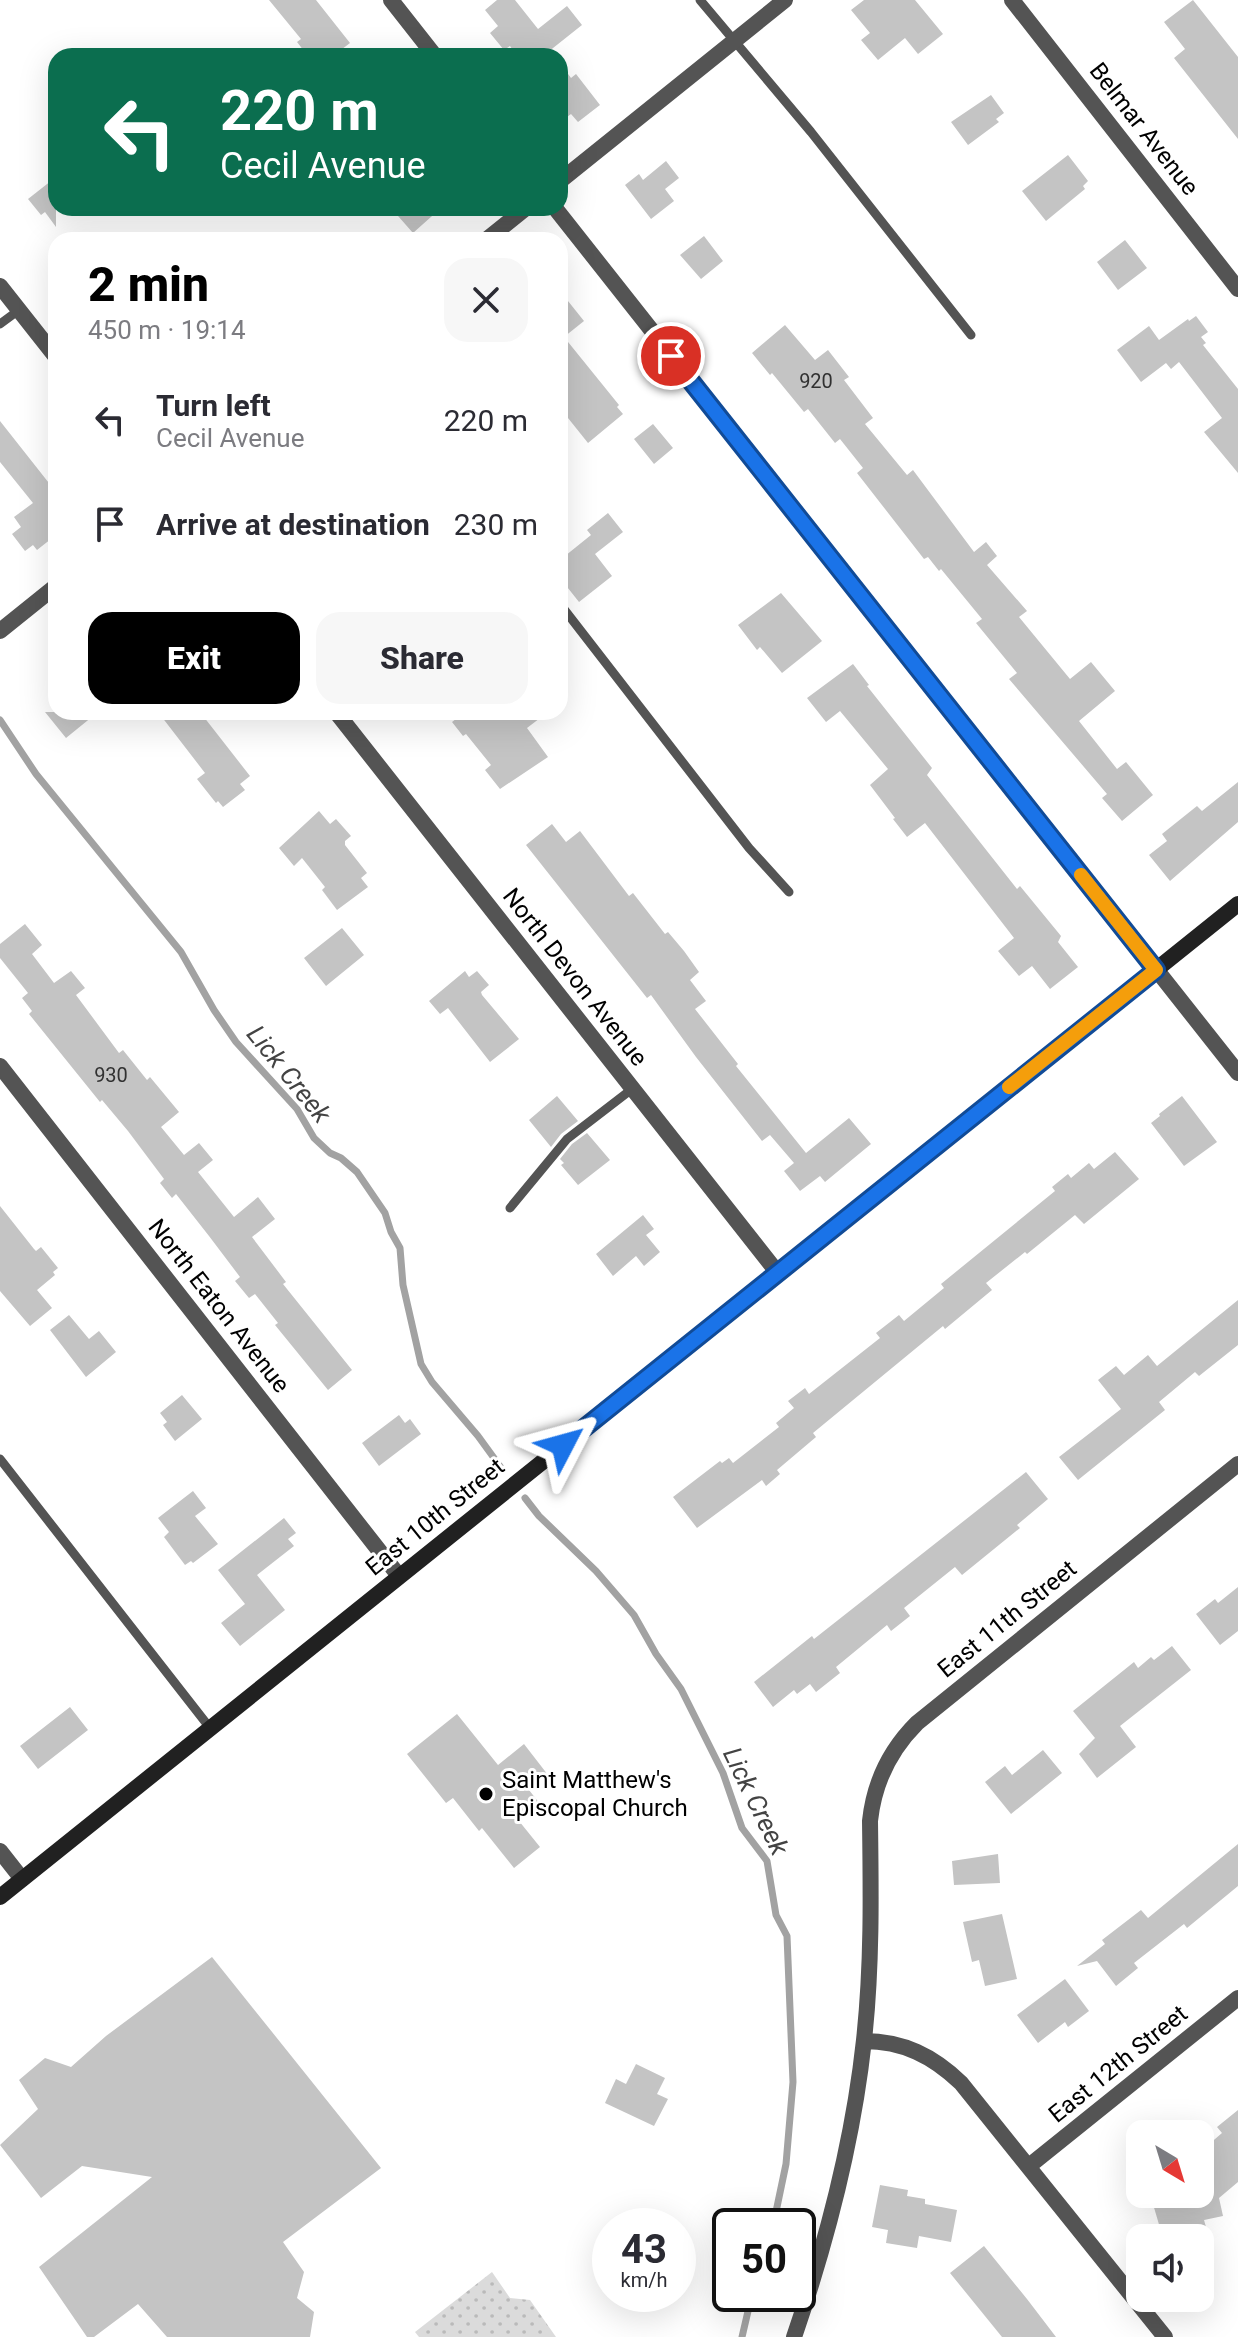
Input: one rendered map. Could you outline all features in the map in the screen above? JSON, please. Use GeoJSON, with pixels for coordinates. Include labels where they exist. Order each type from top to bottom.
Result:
{"type":"FeatureCollection","features":[{"type":"Feature","properties":{"kind":"main road","name":"East 10th Street"},"geometry":{"type":"LineString","coordinates":[[0,1897],[1238,904]]}},
{"type":"Feature","properties":{"kind":"street"},"geometry":{"type":"LineString","coordinates":[[391,0],[429,48]]}},
{"type":"Feature","properties":{"kind":"street"},"geometry":{"type":"LineString","coordinates":[[568,175],[785,0]]}},
{"type":"Feature","properties":{"kind":"street","name":"Belmar Avenue"},"geometry":{"type":"LineString","coordinates":[[1012,0],[1238,289]]}},
{"type":"Feature","properties":{"kind":"street"},"geometry":{"type":"LineString","coordinates":[[496,232],[516,216]]}},
{"type":"Feature","properties":{"kind":"street"},"geometry":{"type":"LineString","coordinates":[[561,216],[1238,1073]]}},
{"type":"Feature","properties":{"kind":"street"},"geometry":{"type":"LineString","coordinates":[[0,286],[48,347]]}},
{"type":"Feature","properties":{"kind":"street"},"geometry":{"type":"LineString","coordinates":[[0,631],[48,592]]}},
{"type":"Feature","properties":{"kind":"street","name":"North Devon Avenue"},"geometry":{"type":"LineString","coordinates":[[342,720],[777,1272]]}},
{"type":"Feature","properties":{"kind":"street","name":"North Eaton Avenue"},"geometry":{"type":"LineString","coordinates":[[0,1066],[399,1576]]}},
{"type":"Feature","properties":{"kind":"street","name":"East 11th Street"},"geometry":{"type":"LineString","coordinates":[[794,2337],[808,2299],[843,2166],[864,2041],[870,1967],[870,1821],[884,1767],[909,1731],[1238,1464]]}},
{"type":"Feature","properties":{"kind":"street"},"geometry":{"type":"LineString","coordinates":[[0,1851],[22,1879]]}},
{"type":"Feature","properties":{"kind":"street","name":"East 12th Street"},"geometry":{"type":"LineString","coordinates":[[1029,2166],[1238,1998]]}},
{"type":"Feature","properties":{"kind":"street"},"geometry":{"type":"LineString","coordinates":[[864,2041],[906,2047],[945,2067],[968,2090],[1165,2337]]}},
{"type":"Feature","properties":{"kind":"lane"},"geometry":{"type":"LineString","coordinates":[[700,0],[811,132],[971,335]]}},
{"type":"Feature","properties":{"kind":"lane"},"geometry":{"type":"LineString","coordinates":[[0,324],[19,310]]}},
{"type":"Feature","properties":{"kind":"lane"},"geometry":{"type":"LineString","coordinates":[[568,614],[749,848],[789,892]]}},
{"type":"Feature","properties":{"kind":"lane"},"geometry":{"type":"LineString","coordinates":[[510,1208],[567,1139],[632,1089]]}},
{"type":"Feature","properties":{"kind":"lane"},"geometry":{"type":"LineString","coordinates":[[0,1459],[210,1728]]}},
{"type":"Feature","properties":{"kind":"shaded area"},"geometry":{"type":"Polygon","coordinates":[[[492,2272],[510,2298],[530,2300],[556,2337],[419,2337],[415,2332],[492,2272]]]}},
{"type":"Feature","properties":{"kind":"building"},"geometry":{"type":"Polygon","coordinates":[[[269,0],[316,0],[350,43],[343,48],[302,48],[297,42],[301,39],[269,0]]]}},
{"type":"Feature","properties":{"kind":"building"},"geometry":{"type":"Polygon","coordinates":[[[497,0],[515,0],[538,29],[567,6],[582,25],[553,48],[502,48],[490,33],[498,26],[485,10],[497,0]]]}},
{"type":"Feature","properties":{"kind":"building"},"geometry":{"type":"Polygon","coordinates":[[[864,0],[915,0],[943,34],[918,54],[905,38],[878,60],[861,40],[870,33],[851,10],[864,0]]]}},
{"type":"Feature","properties":{"kind":"building"},"geometry":{"type":"Polygon","coordinates":[[[1193,0],[1238,57],[1238,139],[1174,58],[1185,49],[1164,22],[1193,0]]]}},
{"type":"Feature","properties":{"kind":"building"},"geometry":{"type":"Polygon","coordinates":[[[568,74],[571,78],[576,74],[600,105],[578,122],[571,114],[568,116],[568,74]]]}},
{"type":"Feature","properties":{"kind":"building"},"geometry":{"type":"Polygon","coordinates":[[[991,95],[1004,113],[996,119],[999,122],[968,145],[951,122],[991,95]]]}},
{"type":"Feature","properties":{"kind":"building"},"geometry":{"type":"Polygon","coordinates":[[[1068,155],[1088,181],[1083,186],[1085,189],[1046,221],[1022,191],[1068,155]]]}},
{"type":"Feature","properties":{"kind":"building"},"geometry":{"type":"Polygon","coordinates":[[[666,161],[679,178],[665,189],[674,201],[651,219],[625,185],[639,174],[643,180],[666,161]]]}},
{"type":"Feature","properties":{"kind":"building"},"geometry":{"type":"Polygon","coordinates":[[[48,183],[48,216],[56,216],[56,227],[45,212],[41,215],[28,199],[48,183]]]}},
{"type":"Feature","properties":{"kind":"building"},"geometry":{"type":"Polygon","coordinates":[[[398,216],[432,216],[414,232],[398,216]]]}},
{"type":"Feature","properties":{"kind":"building"},"geometry":{"type":"Polygon","coordinates":[[[704,236],[723,261],[701,279],[680,255],[704,236]]]}},
{"type":"Feature","properties":{"kind":"building"},"geometry":{"type":"Polygon","coordinates":[[[1125,240],[1147,268],[1118,290],[1097,262],[1125,240]]]}},
{"type":"Feature","properties":{"kind":"building"},"geometry":{"type":"Polygon","coordinates":[[[568,301],[584,321],[568,334],[568,301]]]}},
{"type":"Feature","properties":{"kind":"building"},"geometry":{"type":"Polygon","coordinates":[[[1196,316],[1208,332],[1201,337],[1206,343],[1203,345],[1238,389],[1238,473],[1204,432],[1222,418],[1179,362],[1171,369],[1166,363],[1141,382],[1117,350],[1149,326],[1159,340],[1196,316]]]}},
{"type":"Feature","properties":{"kind":"building"},"geometry":{"type":"Polygon","coordinates":[[[785,325],[815,360],[828,350],[849,377],[844,380],[873,418],[865,424],[907,475],[913,470],[974,552],[986,542],[997,556],[987,565],[1027,611],[1019,617],[1070,679],[1091,662],[1115,691],[1079,721],[1117,769],[1126,762],[1153,795],[1122,821],[1102,798],[1107,794],[1009,679],[1017,673],[976,623],[982,619],[941,569],[939,571],[928,557],[924,559],[857,473],[863,468],[840,439],[835,443],[808,409],[804,412],[752,353],[785,325]]]}},
{"type":"Feature","properties":{"kind":"building"},"geometry":{"type":"Polygon","coordinates":[[[568,342],[623,414],[588,443],[568,418],[568,342]]]}},
{"type":"Feature","properties":{"kind":"building"},"geometry":{"type":"Polygon","coordinates":[[[0,421],[48,482],[48,541],[37,550],[33,545],[25,551],[12,534],[21,527],[14,517],[33,503],[0,462],[0,421]]]}},
{"type":"Feature","properties":{"kind":"building"},"geometry":{"type":"Polygon","coordinates":[[[653,424],[673,448],[654,464],[634,439],[653,424]]]}},
{"type":"Feature","properties":{"kind":"building"},"geometry":{"type":"Polygon","coordinates":[[[608,513],[623,532],[595,554],[612,576],[579,602],[568,588],[568,554],[591,535],[587,530],[608,513]]]}},
{"type":"Feature","properties":{"kind":"building"},"geometry":{"type":"Polygon","coordinates":[[[781,593],[822,641],[782,673],[760,647],[757,650],[738,625],[781,593]]]}},
{"type":"Feature","properties":{"kind":"building"},"geometry":{"type":"Polygon","coordinates":[[[853,664],[932,768],[927,775],[1017,889],[1020,886],[1061,936],[1058,942],[1078,967],[1050,989],[1032,966],[1019,976],[998,951],[1014,938],[925,823],[907,837],[893,819],[870,785],[888,769],[840,711],[826,722],[807,698],[853,664]]]}},
{"type":"Feature","properties":{"kind":"building"},"geometry":{"type":"Polygon","coordinates":[[[51,720],[88,720],[66,738],[51,720]]]}},
{"type":"Feature","properties":{"kind":"building"},"geometry":{"type":"Polygon","coordinates":[[[164,720],[206,720],[250,776],[240,784],[245,790],[223,807],[218,801],[216,803],[197,779],[205,773],[164,720]]]}},
{"type":"Feature","properties":{"kind":"building"},"geometry":{"type":"Polygon","coordinates":[[[538,720],[527,728],[548,757],[500,789],[485,770],[491,765],[452,722],[538,720]]]}},
{"type":"Feature","properties":{"kind":"building"},"geometry":{"type":"Polygon","coordinates":[[[1238,782],[1238,822],[1170,881],[1149,855],[1167,841],[1162,834],[1197,806],[1202,811],[1238,782]]]}},
{"type":"Feature","properties":{"kind":"building"},"geometry":{"type":"Polygon","coordinates":[[[319,811],[330,824],[336,819],[351,836],[345,845],[367,873],[361,878],[368,887],[337,910],[322,890],[325,887],[302,858],[294,866],[279,848],[319,811]]]}},
{"type":"Feature","properties":{"kind":"building"},"geometry":{"type":"Polygon","coordinates":[[[552,824],[566,842],[580,831],[629,896],[633,893],[665,934],[668,932],[684,951],[699,972],[690,980],[706,1001],[695,1009],[806,1153],[849,1118],[871,1144],[825,1182],[820,1176],[800,1191],[784,1171],[794,1163],[770,1135],[762,1141],[651,995],[647,998],[526,845],[552,824]]]}},
{"type":"Feature","properties":{"kind":"building"},"geometry":{"type":"Polygon","coordinates":[[[25,924],[42,945],[32,954],[54,983],[71,971],[85,988],[76,995],[119,1053],[123,1050],[179,1112],[161,1127],[184,1155],[199,1143],[213,1160],[198,1172],[234,1217],[258,1197],[275,1219],[252,1237],[286,1282],[283,1284],[352,1370],[328,1390],[275,1325],[278,1323],[255,1294],[249,1298],[235,1281],[240,1277],[176,1194],[172,1198],[160,1183],[164,1179],[128,1131],[102,1100],[100,1102],[29,1014],[32,1011],[22,998],[28,993],[0,958],[0,944],[25,924]]]}},
{"type":"Feature","properties":{"kind":"building"},"geometry":{"type":"Polygon","coordinates":[[[342,928],[364,955],[326,986],[304,958],[342,928]]]}},
{"type":"Feature","properties":{"kind":"building"},"geometry":{"type":"Polygon","coordinates":[[[465,971],[469,977],[477,971],[489,985],[481,992],[482,995],[519,1039],[490,1062],[448,1008],[440,1014],[429,1001],[465,971]]]}},
{"type":"Feature","properties":{"kind":"building"},"geometry":{"type":"Polygon","coordinates":[[[557,1096],[578,1121],[561,1134],[551,1147],[529,1120],[557,1096]]]}},
{"type":"Feature","properties":{"kind":"building"},"geometry":{"type":"Polygon","coordinates":[[[1182,1096],[1217,1142],[1184,1166],[1151,1123],[1182,1096]]]}},
{"type":"Feature","properties":{"kind":"building"},"geometry":{"type":"Polygon","coordinates":[[[587,1133],[610,1160],[578,1185],[561,1165],[564,1163],[560,1159],[572,1144],[587,1133]]]}},
{"type":"Feature","properties":{"kind":"building"},"geometry":{"type":"Polygon","coordinates":[[[1115,1152],[1139,1179],[1084,1224],[1075,1215],[1027,1254],[1025,1252],[986,1283],[992,1290],[945,1329],[943,1326],[813,1433],[816,1437],[777,1470],[780,1474],[766,1486],[762,1480],[697,1528],[673,1497],[720,1461],[722,1463],[729,1458],[733,1463],[779,1427],[776,1423],[794,1408],[788,1401],[805,1388],[809,1394],[880,1338],[876,1333],[899,1315],[904,1321],[944,1288],[941,1284],[1055,1191],[1052,1187],[1068,1174],[1071,1178],[1089,1163],[1094,1169],[1115,1152]]]}},
{"type":"Feature","properties":{"kind":"building"},"geometry":{"type":"Polygon","coordinates":[[[0,1206],[34,1249],[36,1251],[41,1247],[58,1268],[53,1272],[55,1275],[37,1290],[52,1308],[30,1326],[0,1291],[0,1206]]]}},
{"type":"Feature","properties":{"kind":"building"},"geometry":{"type":"Polygon","coordinates":[[[643,1215],[654,1229],[646,1235],[660,1252],[644,1266],[636,1256],[613,1276],[596,1254],[643,1215]]]}},
{"type":"Feature","properties":{"kind":"building"},"geometry":{"type":"Polygon","coordinates":[[[1238,1300],[1238,1345],[1199,1376],[1195,1372],[1159,1402],[1165,1410],[1078,1480],[1059,1457],[1121,1409],[1098,1380],[1116,1366],[1124,1375],[1148,1355],[1157,1366],[1238,1300]]]}},
{"type":"Feature","properties":{"kind":"building"},"geometry":{"type":"Polygon","coordinates":[[[69,1315],[89,1339],[99,1331],[116,1352],[86,1377],[50,1330],[69,1315]]]}},
{"type":"Feature","properties":{"kind":"building"},"geometry":{"type":"Polygon","coordinates":[[[182,1395],[202,1419],[175,1441],[163,1425],[167,1422],[160,1413],[182,1395]]]}},
{"type":"Feature","properties":{"kind":"building"},"geometry":{"type":"Polygon","coordinates":[[[399,1415],[405,1423],[410,1419],[421,1434],[379,1466],[362,1443],[399,1415]]]}},
{"type":"Feature","properties":{"kind":"building"},"geometry":{"type":"Polygon","coordinates":[[[1026,1472],[1048,1499],[1017,1525],[1020,1528],[962,1575],[955,1567],[904,1608],[910,1616],[891,1631],[887,1625],[836,1667],[840,1673],[816,1692],[810,1684],[797,1694],[794,1690],[773,1707],[754,1682],[812,1636],[814,1639],[1026,1472]]]}},
{"type":"Feature","properties":{"kind":"building"},"geometry":{"type":"Polygon","coordinates":[[[193,1491],[206,1508],[195,1516],[218,1544],[193,1563],[191,1561],[185,1565],[164,1537],[169,1532],[158,1518],[193,1491]]]}},
{"type":"Feature","properties":{"kind":"building"},"geometry":{"type":"Polygon","coordinates":[[[284,1518],[296,1533],[288,1539],[294,1546],[257,1575],[285,1610],[240,1646],[221,1623],[245,1604],[218,1570],[284,1518]]]}},
{"type":"Feature","properties":{"kind":"building"},"geometry":{"type":"Polygon","coordinates":[[[1238,1587],[1238,1631],[1220,1645],[1196,1614],[1215,1599],[1218,1603],[1238,1587]]]}},
{"type":"Feature","properties":{"kind":"building"},"geometry":{"type":"Polygon","coordinates":[[[1172,1646],[1191,1670],[1120,1726],[1136,1747],[1097,1778],[1079,1754],[1095,1738],[1073,1711],[1134,1662],[1138,1668],[1172,1646]]]}},
{"type":"Feature","properties":{"kind":"building"},"geometry":{"type":"Polygon","coordinates":[[[70,1707],[88,1730],[38,1769],[20,1746],[70,1707]]]}},
{"type":"Feature","properties":{"kind":"building","name":"Saint Matthew's Episcopal Church"},"geometry":{"type":"Polygon","coordinates":[[[457,1714],[498,1765],[524,1744],[548,1775],[529,1790],[540,1804],[519,1821],[540,1847],[514,1868],[453,1798],[446,1803],[407,1754],[457,1714]]]}},
{"type":"Feature","properties":{"kind":"building"},"geometry":{"type":"Polygon","coordinates":[[[1043,1750],[1062,1773],[1011,1814],[985,1782],[1005,1766],[1012,1775],[1043,1750]]]}},
{"type":"Feature","properties":{"kind":"building"},"geometry":{"type":"Polygon","coordinates":[[[1238,1844],[1238,1886],[1187,1928],[1184,1924],[1134,1963],[1138,1968],[1116,1986],[1097,1961],[1077,1966],[1105,1944],[1102,1940],[1141,1910],[1148,1918],[1238,1844]]]}},
{"type":"Feature","properties":{"kind":"building"},"geometry":{"type":"Polygon","coordinates":[[[998,1854],[1000,1883],[954,1885],[952,1861],[998,1854]]]}},
{"type":"Feature","properties":{"kind":"building"},"geometry":{"type":"Polygon","coordinates":[[[1002,1914],[1017,1979],[985,1986],[979,1960],[972,1962],[963,1922],[1002,1914]]]}},
{"type":"Feature","properties":{"kind":"building"},"geometry":{"type":"Polygon","coordinates":[[[212,1957],[381,2168],[283,2242],[304,2272],[297,2298],[314,2312],[310,2337],[167,2337],[138,2304],[94,2337],[87,2337],[39,2267],[152,2177],[82,2166],[41,2198],[0,2145],[38,2109],[19,2080],[45,2058],[71,2067],[106,2036],[212,1957]]]}},
{"type":"Feature","properties":{"kind":"building"},"geometry":{"type":"Polygon","coordinates":[[[1065,1979],[1089,2011],[1068,2027],[1065,2022],[1038,2043],[1017,2015],[1065,1979]]]}},
{"type":"Feature","properties":{"kind":"building"},"geometry":{"type":"Polygon","coordinates":[[[636,2064],[665,2078],[657,2094],[668,2099],[654,2126],[605,2103],[616,2079],[626,2084],[636,2064]]]}},
{"type":"Feature","properties":{"kind":"building"},"geometry":{"type":"Polygon","coordinates":[[[1238,2110],[1238,2182],[1219,2198],[1223,2216],[1204,2220],[1205,2224],[1159,2224],[1154,2208],[1214,2208],[1214,2140],[1222,2133],[1217,2127],[1238,2110]]]}},
{"type":"Feature","properties":{"kind":"building"},"geometry":{"type":"Polygon","coordinates":[[[880,2185],[908,2190],[907,2196],[925,2199],[925,2204],[957,2210],[951,2242],[919,2236],[917,2248],[886,2243],[888,2230],[872,2227],[880,2185]]]}},
{"type":"Feature","properties":{"kind":"building"},"geometry":{"type":"Polygon","coordinates":[[[984,2246],[1056,2337],[1002,2337],[950,2273],[984,2246]]]}},
{"type":"Feature","properties":{"kind":"waterway","name":"Lick Creek"},"geometry":{"type":"LineString","coordinates":[[0,720],[36,774],[181,952],[236,1042],[297,1109],[314,1138],[357,1172],[385,1213],[400,1248],[403,1285],[421,1364],[502,1469]]}},
{"type":"Feature","properties":{"kind":"waterway","name":"Lick Creek"},"geometry":{"type":"LineString","coordinates":[[525,1498],[634,1615],[681,1689],[723,1773],[742,1828],[767,1861],[776,1915],[787,1936],[793,2082],[786,2164],[777,2208]]}},
{"type":"Feature","properties":{"kind":"waterway","name":"Lick Creek"},"geometry":{"type":"LineString","coordinates":[[742,2337],[748,2312]]}},
{"type":"Feature","properties":{"kind":"slow traffic"},"geometry":{"type":"LineString","coordinates":[[1009,1087],[1156,970],[1081,875]]}},
{"type":"Feature","properties":{"kind":"place","name":"Saint Matthew's Episcopal Church"},"geometry":{"type":"Point","coordinates":[486,1794]}},
{"type":"Feature","properties":{"kind":"route"},"geometry":{"type":"LineString","coordinates":[[563,1445],[1156,970],[671,356]]}}]}
